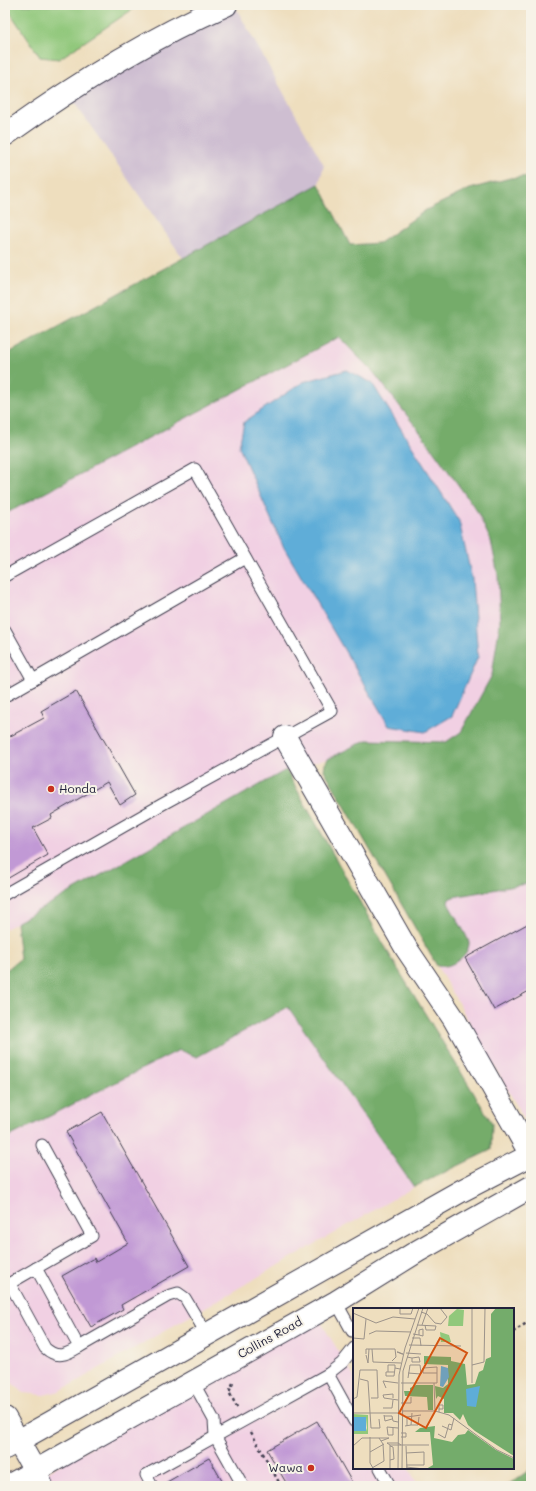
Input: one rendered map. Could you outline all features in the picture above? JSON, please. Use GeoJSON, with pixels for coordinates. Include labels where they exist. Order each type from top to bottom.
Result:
{"type":"FeatureCollection","features":[{"type":"Feature","properties":{"kind":"street"},"geometry":{"type":"LineString","coordinates":[[5,135],[91,76],[156,40],[226,5]]}},
{"type":"Feature","properties":{"kind":"street"},"geometry":{"type":"LineString","coordinates":[[12,1444],[208,1335],[454,1195],[531,1155],[454,1019],[406,948],[286,737]]}},
{"type":"Feature","properties":{"kind":"street","name":"Collins Road"},"geometry":{"type":"LineString","coordinates":[[8,1486],[39,1478],[193,1382],[336,1302],[418,1251],[531,1187]]}},
{"type":"Feature","properties":{"kind":"street"},"geometry":{"type":"LineString","coordinates":[[5,1418],[12,1444],[39,1478]]}},
{"type":"Feature","properties":{"kind":"lane"},"geometry":{"type":"LineString","coordinates":[[5,576],[194,469],[332,711],[161,805],[5,894]]}},
{"type":"Feature","properties":{"kind":"lane"},"geometry":{"type":"LineString","coordinates":[[5,696],[245,558]]}},
{"type":"Feature","properties":{"kind":"lane"},"geometry":{"type":"LineString","coordinates":[[5,630],[33,680]]}},
{"type":"Feature","properties":{"kind":"lane"},"geometry":{"type":"LineString","coordinates":[[42,1146],[92,1236],[7,1285],[45,1348],[52,1354],[60,1355],[68,1353],[168,1296],[178,1293],[185,1298],[208,1335]]}},
{"type":"Feature","properties":{"kind":"lane"},"geometry":{"type":"LineString","coordinates":[[36,1268],[79,1347]]}},
{"type":"Feature","properties":{"kind":"lane"},"geometry":{"type":"LineString","coordinates":[[336,1302],[353,1331]]}},
{"type":"Feature","properties":{"kind":"lane"},"geometry":{"type":"LineString","coordinates":[[152,1486],[146,1475],[328,1374],[342,1363],[353,1349]]}},
{"type":"Feature","properties":{"kind":"lane"},"geometry":{"type":"LineString","coordinates":[[328,1374],[353,1419]]}},
{"type":"Feature","properties":{"kind":"lane"},"geometry":{"type":"LineString","coordinates":[[193,1382],[214,1420],[215,1436],[243,1486]]}},
{"type":"Feature","properties":{"kind":"lane"},"geometry":{"type":"LineString","coordinates":[[381,1469],[390,1486]]}},
{"type":"Feature","properties":{"kind":"path"},"geometry":{"type":"LineString","coordinates":[[514,1331],[531,1320]]}},
{"type":"Feature","properties":{"kind":"shaded area"},"geometry":{"type":"Polygon","coordinates":[[[236,8],[324,165],[319,184],[183,258],[71,98],[236,8]]]}},
{"type":"Feature","properties":{"kind":"shaded area"},"geometry":{"type":"Polygon","coordinates":[[[340,337],[374,373],[423,436],[477,511],[491,541],[498,575],[500,622],[492,675],[461,732],[446,742],[366,740],[328,759],[286,770],[5,929],[5,514],[340,337]]]}},
{"type":"Feature","properties":{"kind":"shaded area"},"geometry":{"type":"Polygon","coordinates":[[[531,883],[531,1128],[437,966],[446,967],[469,942],[448,903],[449,899],[531,883]]]}},
{"type":"Feature","properties":{"kind":"shaded area"},"geometry":{"type":"Polygon","coordinates":[[[289,1007],[414,1187],[60,1391],[44,1395],[24,1393],[12,1383],[5,1372],[5,1139],[179,1050],[197,1057],[289,1007]]]}},
{"type":"Feature","properties":{"kind":"shaded area"},"geometry":{"type":"Polygon","coordinates":[[[319,1319],[353,1375],[353,1469],[409,1469],[419,1486],[52,1486],[45,1473],[319,1319]]]}},
{"type":"Feature","properties":{"kind":"green space"},"geometry":{"type":"Polygon","coordinates":[[[5,5],[139,5],[59,59],[40,57],[5,5]]]}},
{"type":"Feature","properties":{"kind":"green space"},"geometry":{"type":"Polygon","coordinates":[[[531,176],[531,883],[449,899],[448,903],[466,935],[469,945],[465,954],[457,961],[447,966],[437,966],[324,770],[328,759],[366,740],[446,742],[461,732],[492,675],[500,622],[498,575],[491,541],[477,511],[423,436],[374,373],[339,337],[5,514],[5,355],[319,184],[350,245],[379,243],[426,210],[470,189],[510,178],[531,176]]]}},
{"type":"Feature","properties":{"kind":"green space"},"geometry":{"type":"Polygon","coordinates":[[[286,770],[393,961],[492,1123],[491,1150],[414,1187],[288,1007],[197,1057],[179,1050],[5,1139],[5,971],[20,959],[16,923],[286,770]]]}},
{"type":"Feature","properties":{"kind":"green space"},"geometry":{"type":"Polygon","coordinates":[[[531,1469],[531,1486],[506,1486],[531,1469]]]}},
{"type":"Feature","properties":{"kind":"water"},"geometry":{"type":"Polygon","coordinates":[[[347,370],[372,383],[459,521],[472,579],[478,657],[452,716],[425,732],[389,726],[283,546],[239,447],[244,422],[303,382],[347,370]]]}},
{"type":"Feature","properties":{"kind":"building","name":"Honda"},"geometry":{"type":"Polygon","coordinates":[[[76,691],[135,795],[120,805],[107,782],[51,815],[52,818],[33,828],[48,855],[5,880],[5,739],[44,718],[41,711],[76,691]]]}},
{"type":"Feature","properties":{"kind":"building"},"geometry":{"type":"Polygon","coordinates":[[[531,922],[531,990],[494,1010],[465,958],[531,922]]]}},
{"type":"Feature","properties":{"kind":"building"},"geometry":{"type":"Polygon","coordinates":[[[102,1112],[189,1266],[121,1305],[123,1309],[91,1327],[62,1276],[94,1258],[96,1262],[128,1243],[66,1132],[102,1112]]]}},
{"type":"Feature","properties":{"kind":"building","name":"Wawa"},"geometry":{"type":"Polygon","coordinates":[[[317,1421],[354,1486],[288,1486],[267,1450],[317,1421]]]}},
{"type":"Feature","properties":{"kind":"building"},"geometry":{"type":"Polygon","coordinates":[[[209,1458],[225,1486],[160,1486],[209,1458]]]}},
{"type":"Feature","properties":{"kind":"place","name":"Honda"},"geometry":{"type":"Point","coordinates":[51,789]}},
{"type":"Feature","properties":{"kind":"place","name":"Wawa"},"geometry":{"type":"Point","coordinates":[311,1468]}}]}
